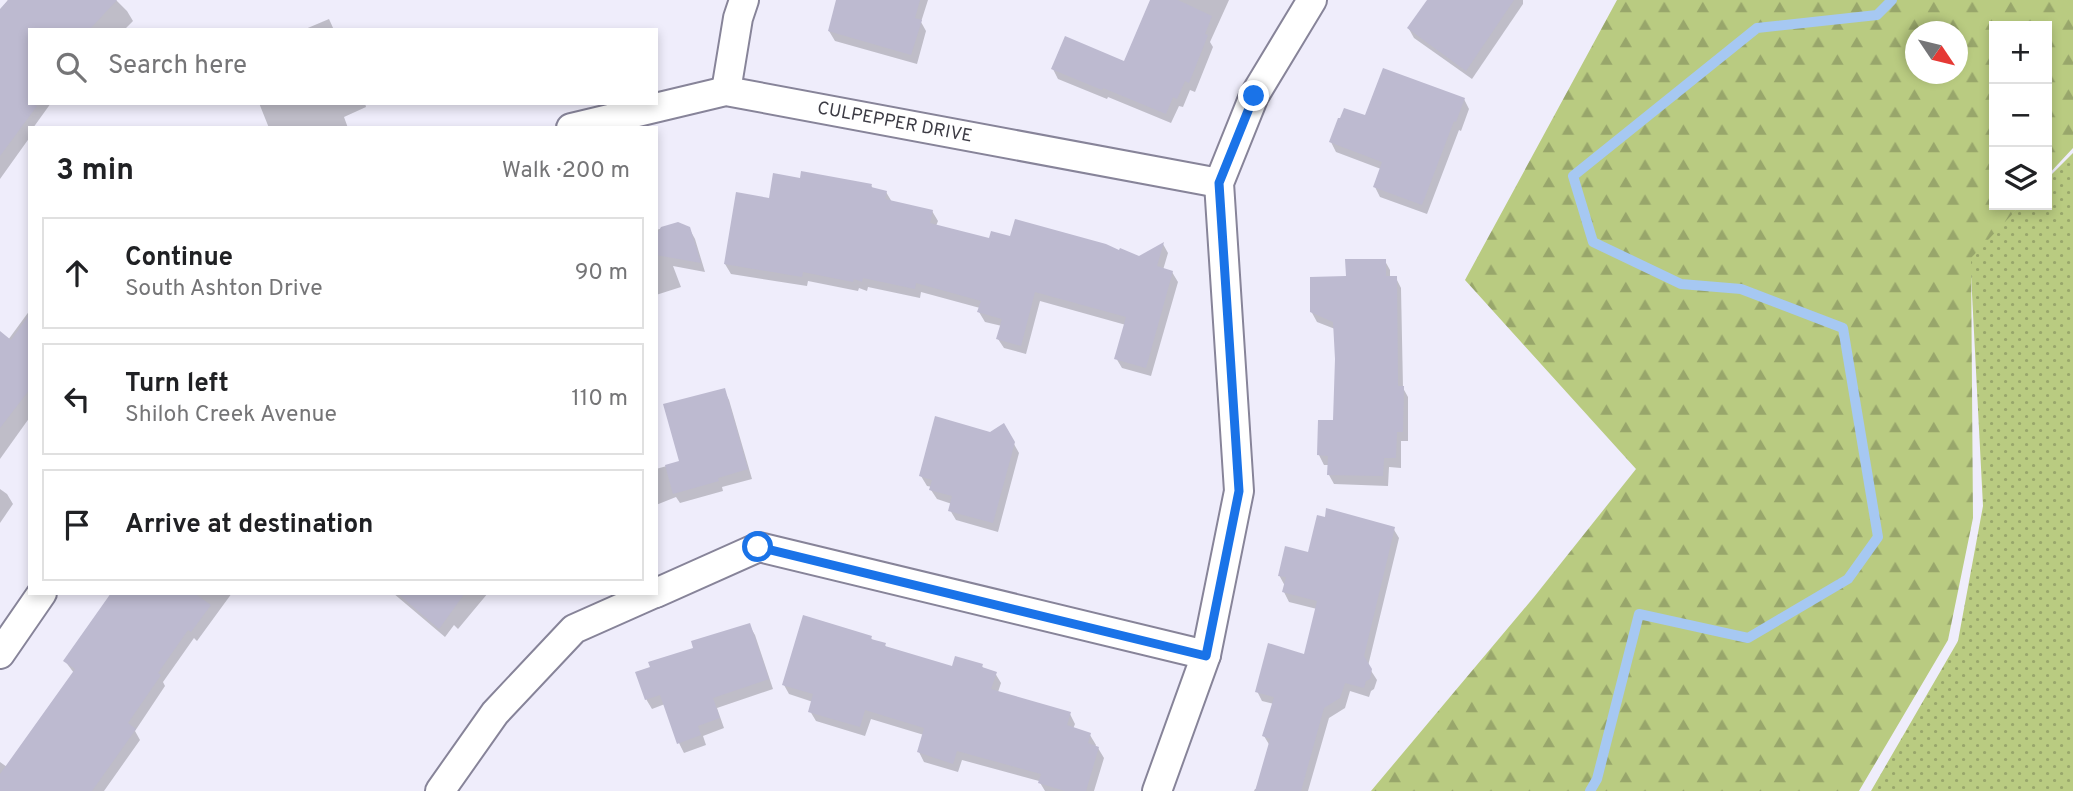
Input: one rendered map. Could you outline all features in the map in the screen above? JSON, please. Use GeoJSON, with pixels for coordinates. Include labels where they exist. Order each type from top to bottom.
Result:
{"type":"FeatureCollection","features":[{"type":"Feature","properties":{"kind":"street"},"geometry":{"type":"LineString","coordinates":[[726,91],[738,19],[744,0]]}},
{"type":"Feature","properties":{"kind":"street"},"geometry":{"type":"LineString","coordinates":[[1157,791],[1206,656],[1239,491],[1219,183],[1254,96],[1312,0]]}},
{"type":"Feature","properties":{"kind":"street","name":"CULPEPPER DRIVE"},"geometry":{"type":"LineString","coordinates":[[579,126],[726,91],[1219,183]]}},
{"type":"Feature","properties":{"kind":"street"},"geometry":{"type":"LineString","coordinates":[[658,592],[758,547],[1206,656]]}},
{"type":"Feature","properties":{"kind":"street"},"geometry":{"type":"LineString","coordinates":[[0,654],[41,595]]}},
{"type":"Feature","properties":{"kind":"street"},"geometry":{"type":"LineString","coordinates":[[440,791],[495,713],[574,629],[650,595]]}},
{"type":"Feature","properties":{"kind":"green space"},"geometry":{"type":"Polygon","coordinates":[[[1617,0],[2073,0],[2073,148],[2052,171],[2052,21],[1989,21],[1989,210],[2016,210],[1971,258],[1973,518],[1948,640],[1859,791],[1371,791],[1534,597],[1636,469],[1465,280],[1617,0]]]}},
{"type":"Feature","properties":{"kind":"green space"},"geometry":{"type":"Polygon","coordinates":[[[2073,153],[2073,791],[1871,791],[1958,641],[1983,506],[1970,255],[2016,210],[2052,210],[2052,174],[2073,153]]]}},
{"type":"Feature","properties":{"kind":"building"},"geometry":{"type":"Polygon","coordinates":[[[8,0],[117,0],[91,28],[28,28],[28,105],[37,106],[0,156],[0,9],[8,0]]]}},
{"type":"Feature","properties":{"kind":"building"},"geometry":{"type":"Polygon","coordinates":[[[836,0],[920,0],[915,18],[922,20],[911,55],[828,31],[836,0]]]}},
{"type":"Feature","properties":{"kind":"building"},"geometry":{"type":"Polygon","coordinates":[[[1150,0],[1178,0],[1212,16],[1205,34],[1208,35],[1189,83],[1185,81],[1177,99],[1173,97],[1166,114],[1051,69],[1065,36],[1124,61],[1150,0]]]}},
{"type":"Feature","properties":{"kind":"building"},"geometry":{"type":"Polygon","coordinates":[[[1427,0],[1514,0],[1466,71],[1407,28],[1427,0]]]}},
{"type":"Feature","properties":{"kind":"building"},"geometry":{"type":"Polygon","coordinates":[[[1383,68],[1465,98],[1422,205],[1373,187],[1382,162],[1329,142],[1344,108],[1365,115],[1383,68]]]}},
{"type":"Feature","properties":{"kind":"building"},"geometry":{"type":"Polygon","coordinates":[[[801,171],[872,184],[871,187],[887,191],[885,199],[933,210],[930,223],[989,238],[991,231],[1010,236],[1015,219],[1119,250],[1120,248],[1139,256],[1164,242],[1157,266],[1173,271],[1146,368],[1114,359],[1126,317],[1035,292],[1021,346],[996,339],[1002,319],[977,312],[981,301],[916,283],[915,289],[863,278],[862,282],[854,279],[853,282],[803,272],[802,277],[724,264],[736,192],[769,198],[773,173],[800,178],[801,171]]]}},
{"type":"Feature","properties":{"kind":"building"},"geometry":{"type":"Polygon","coordinates":[[[678,222],[690,227],[701,263],[658,255],[658,232],[661,227],[678,222]]]}},
{"type":"Feature","properties":{"kind":"building"},"geometry":{"type":"Polygon","coordinates":[[[1345,259],[1386,259],[1386,276],[1397,276],[1398,386],[1404,386],[1403,432],[1397,432],[1396,458],[1384,458],[1383,476],[1327,475],[1328,456],[1317,455],[1318,420],[1333,420],[1335,359],[1333,322],[1310,312],[1310,277],[1346,276],[1345,259]]]}},
{"type":"Feature","properties":{"kind":"building"},"geometry":{"type":"Polygon","coordinates":[[[28,317],[28,392],[0,428],[0,331],[11,340],[28,317]]]}},
{"type":"Feature","properties":{"kind":"building"},"geometry":{"type":"Polygon","coordinates":[[[725,388],[748,469],[718,478],[719,481],[673,494],[665,465],[679,461],[663,404],[725,388]]]}},
{"type":"Feature","properties":{"kind":"building"},"geometry":{"type":"Polygon","coordinates":[[[935,416],[990,432],[1004,423],[1015,442],[993,523],[948,511],[952,496],[929,490],[932,480],[919,476],[935,416]]]}},
{"type":"Feature","properties":{"kind":"building"},"geometry":{"type":"Polygon","coordinates":[[[1326,508],[1395,527],[1364,656],[1372,669],[1370,679],[1366,681],[1364,688],[1345,683],[1340,698],[1324,708],[1301,791],[1255,791],[1270,739],[1262,736],[1274,697],[1255,692],[1268,643],[1304,654],[1317,601],[1282,592],[1286,577],[1278,576],[1285,546],[1308,552],[1317,515],[1325,517],[1326,508]]]}},
{"type":"Feature","properties":{"kind":"building"},"geometry":{"type":"Polygon","coordinates":[[[110,595],[197,595],[211,605],[191,632],[188,630],[158,673],[161,675],[128,723],[136,729],[92,791],[0,791],[0,774],[75,669],[63,661],[110,595]]]}},
{"type":"Feature","properties":{"kind":"building"},"geometry":{"type":"Polygon","coordinates":[[[399,595],[464,595],[439,629],[399,595]]]}},
{"type":"Feature","properties":{"kind":"building"},"geometry":{"type":"Polygon","coordinates":[[[803,615],[872,636],[871,639],[886,643],[885,646],[952,666],[955,656],[983,664],[982,667],[997,672],[991,689],[1071,712],[1067,725],[1091,733],[1088,743],[1099,747],[1086,791],[1065,791],[1038,783],[1041,774],[957,751],[953,764],[917,752],[924,728],[865,710],[860,727],[808,712],[813,694],[782,685],[803,615]]]}},
{"type":"Feature","properties":{"kind":"building"},"geometry":{"type":"Polygon","coordinates":[[[750,623],[769,679],[713,698],[720,718],[698,726],[701,735],[677,744],[660,695],[645,700],[635,672],[650,667],[648,662],[693,648],[691,641],[750,623]]]}},
{"type":"Feature","properties":{"kind":"waterway"},"geometry":{"type":"LineString","coordinates":[[1590,791],[1597,779],[1639,614],[1748,638],[1848,579],[1878,537],[1843,328],[1741,289],[1681,284],[1593,242],[1573,176],[1757,28],[1877,15],[1892,0]]}},
{"type":"Feature","properties":{"kind":"route"},"geometry":{"type":"LineString","coordinates":[[758,547],[1206,656],[1239,491],[1219,183],[1254,96]]}}]}
